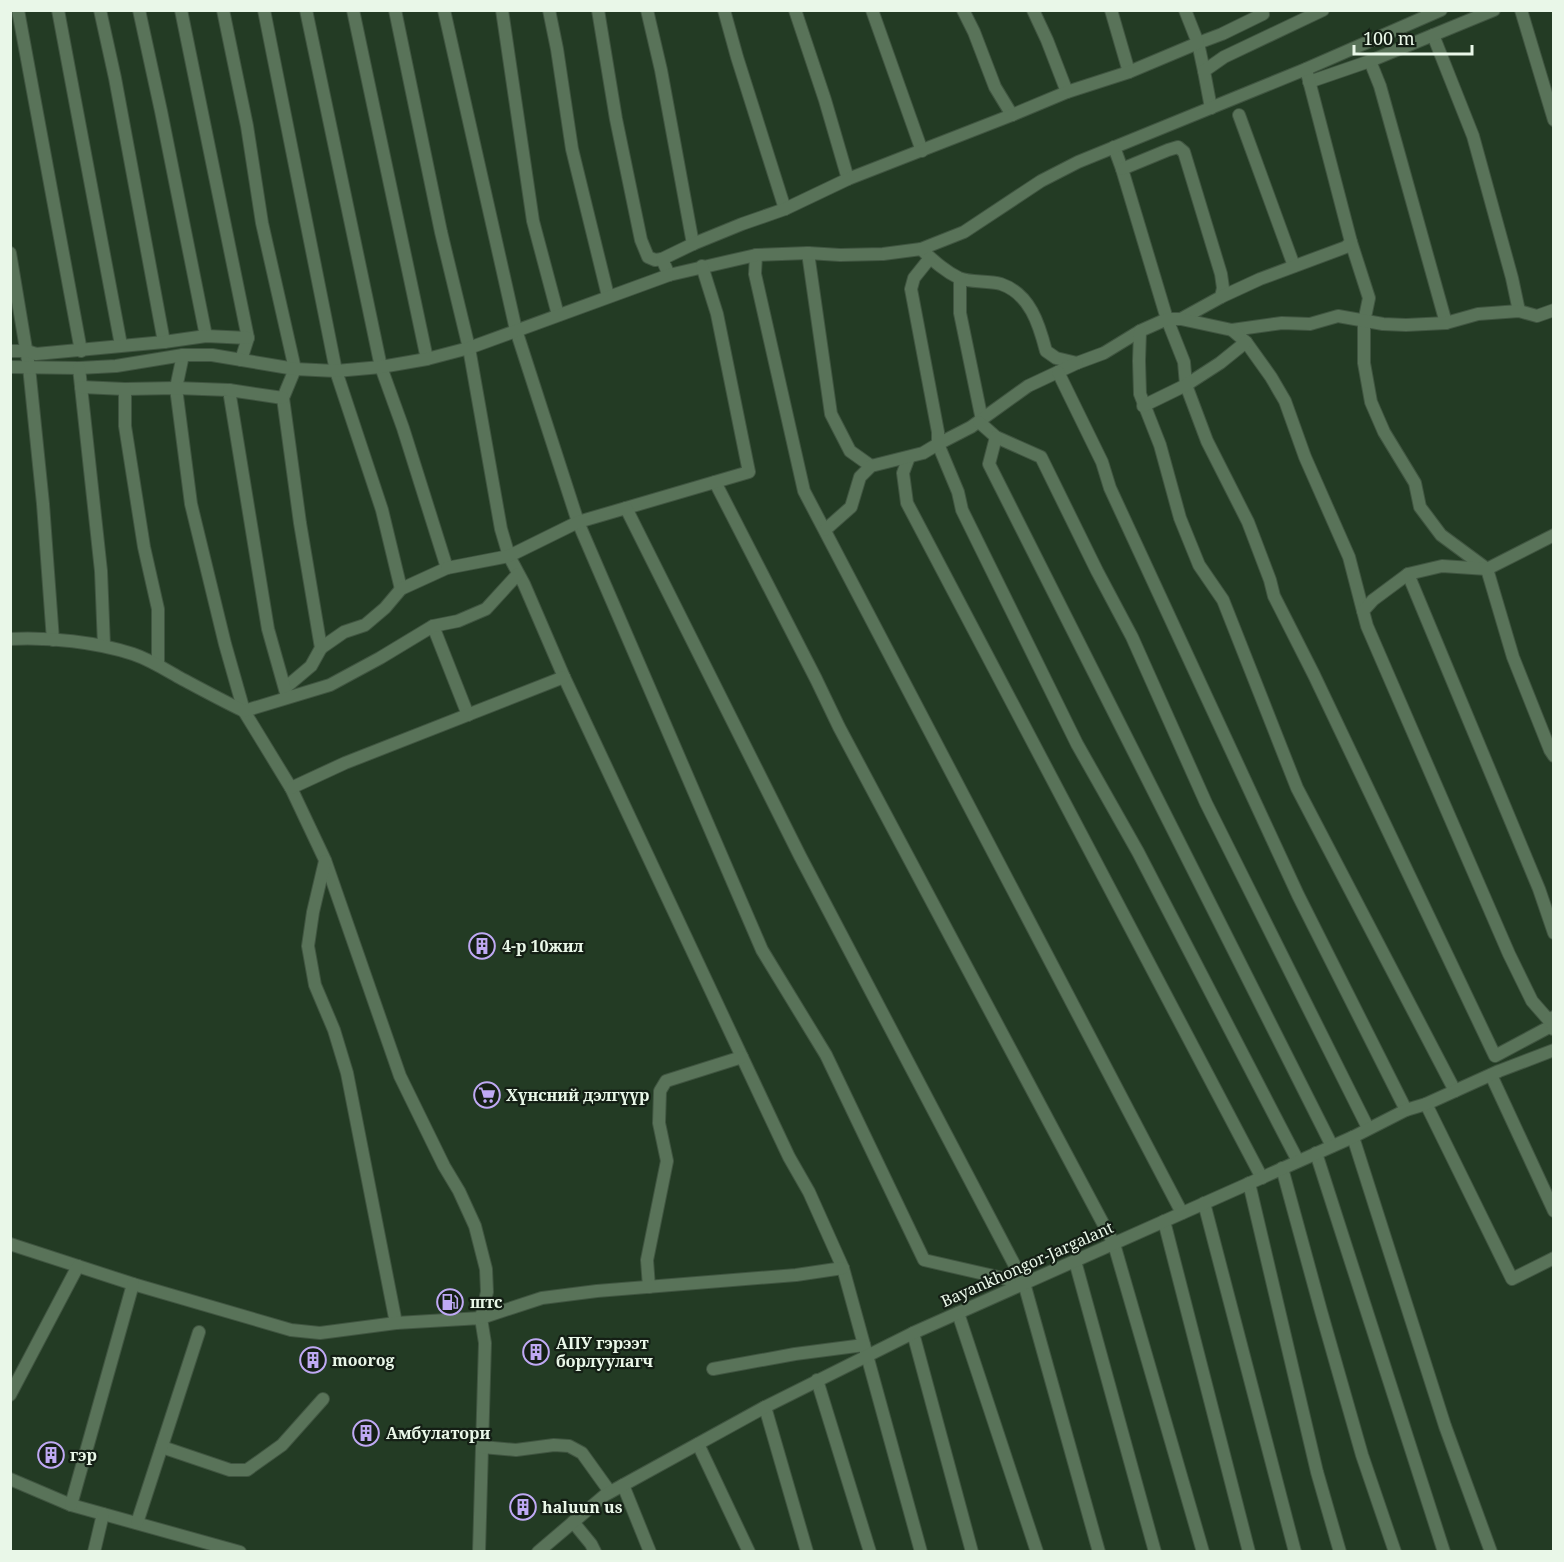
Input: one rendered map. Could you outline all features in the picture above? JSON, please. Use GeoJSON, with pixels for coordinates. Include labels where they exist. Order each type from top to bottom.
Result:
{"type":"FeatureCollection","features":[{"type":"Feature","properties":{"kind":"street"},"geometry":{"type":"LineString","coordinates":[[18,10],[81,351]]}},
{"type":"Feature","properties":{"kind":"street"},"geometry":{"type":"LineString","coordinates":[[58,10],[121,345]]}},
{"type":"Feature","properties":{"kind":"street"},"geometry":{"type":"LineString","coordinates":[[100,10],[116,78],[164,342]]}},
{"type":"Feature","properties":{"kind":"street"},"geometry":{"type":"LineString","coordinates":[[139,10],[206,336]]}},
{"type":"Feature","properties":{"kind":"street"},"geometry":{"type":"LineString","coordinates":[[181,10],[248,338],[241,360]]}},
{"type":"Feature","properties":{"kind":"street"},"geometry":{"type":"LineString","coordinates":[[223,10],[247,126],[262,223],[295,369],[283,398],[300,523],[321,648]]}},
{"type":"Feature","properties":{"kind":"street"},"geometry":{"type":"LineString","coordinates":[[264,10],[336,371],[382,510],[401,589]]}},
{"type":"Feature","properties":{"kind":"street"},"geometry":{"type":"LineString","coordinates":[[306,10],[381,367],[403,428],[447,568]]}},
{"type":"Feature","properties":{"kind":"street"},"geometry":{"type":"LineString","coordinates":[[353,10],[426,359]]}},
{"type":"Feature","properties":{"kind":"street"},"geometry":{"type":"LineString","coordinates":[[395,10],[441,232],[470,348],[501,529],[509,556],[524,584],[564,677],[742,1058],[843,1268],[921,1551]]}},
{"type":"Feature","properties":{"kind":"street"},"geometry":{"type":"LineString","coordinates":[[444,10],[516,330],[578,522],[762,950],[826,1055],[924,1260],[1024,1283]]}},
{"type":"Feature","properties":{"kind":"street"},"geometry":{"type":"LineString","coordinates":[[502,10],[533,221],[558,315]]}},
{"type":"Feature","properties":{"kind":"street"},"geometry":{"type":"LineString","coordinates":[[549,10],[572,149],[609,296]]}},
{"type":"Feature","properties":{"kind":"street"},"geometry":{"type":"LineString","coordinates":[[598,10],[616,118],[641,240],[648,257],[655,260],[785,208],[848,179],[1067,92],[1129,72],[1222,34],[1263,12],[1273,34]]}},
{"type":"Feature","properties":{"kind":"street"},"geometry":{"type":"LineString","coordinates":[[647,10],[661,70],[693,244]]}},
{"type":"Feature","properties":{"kind":"street"},"geometry":{"type":"LineString","coordinates":[[724,10],[785,208]]}},
{"type":"Feature","properties":{"kind":"street"},"geometry":{"type":"LineString","coordinates":[[795,10],[848,179]]}},
{"type":"Feature","properties":{"kind":"street"},"geometry":{"type":"LineString","coordinates":[[872,10],[922,150]]}},
{"type":"Feature","properties":{"kind":"street"},"geometry":{"type":"LineString","coordinates":[[963,10],[995,87],[1012,115]]}},
{"type":"Feature","properties":{"kind":"street"},"geometry":{"type":"LineString","coordinates":[[1033,10],[1067,92]]}},
{"type":"Feature","properties":{"kind":"street"},"geometry":{"type":"LineString","coordinates":[[1111,10],[1129,72]]}},
{"type":"Feature","properties":{"kind":"street"},"geometry":{"type":"LineString","coordinates":[[1185,10],[1198,43],[1211,108]]}},
{"type":"Feature","properties":{"kind":"street"},"geometry":{"type":"LineString","coordinates":[[1307,76],[1441,10]]}},
{"type":"Feature","properties":{"kind":"street"},"geometry":{"type":"LineString","coordinates":[[10,366],[79,368],[116,366],[183,355],[212,355],[295,369],[336,371],[381,367],[470,348],[669,274],[702,266],[756,255],[926,254],[1041,182],[1078,162],[1211,108],[1307,76],[1370,61],[1494,10]]}},
{"type":"Feature","properties":{"kind":"street"},"geometry":{"type":"LineString","coordinates":[[1521,10],[1554,120]]}},
{"type":"Feature","properties":{"kind":"street"},"geometry":{"type":"LineString","coordinates":[[1204,71],[1224,57],[1317,12]]}},
{"type":"Feature","properties":{"kind":"street"},"geometry":{"type":"LineString","coordinates":[[1433,35],[1473,136],[1519,311]]}},
{"type":"Feature","properties":{"kind":"street"},"geometry":{"type":"LineString","coordinates":[[1370,61],[1380,86],[1446,323]]}},
{"type":"Feature","properties":{"kind":"street"},"geometry":{"type":"LineString","coordinates":[[1307,76],[1368,298],[1364,322],[1364,363],[1371,402],[1384,432],[1414,483],[1420,507],[1441,535],[1486,569],[1513,657],[1554,756]]}},
{"type":"Feature","properties":{"kind":"street"},"geometry":{"type":"LineString","coordinates":[[1239,115],[1294,266]]}},
{"type":"Feature","properties":{"kind":"street"},"geometry":{"type":"LineString","coordinates":[[1114,147],[1167,319],[1184,362],[1186,385],[1207,441],[1248,522],[1274,596],[1319,685],[1495,1056],[1495,1073],[1554,1211]]}},
{"type":"Feature","properties":{"kind":"street"},"geometry":{"type":"LineString","coordinates":[[1122,169],[1178,147],[1184,152],[1221,274],[1221,297]]}},
{"type":"Feature","properties":{"kind":"street"},"geometry":{"type":"LineString","coordinates":[[1181,319],[1260,279],[1346,248],[1351,242]]}},
{"type":"Feature","properties":{"kind":"street"},"geometry":{"type":"LineString","coordinates":[[10,253],[29,367],[43,504],[53,640]]}},
{"type":"Feature","properties":{"kind":"street"},"geometry":{"type":"LineString","coordinates":[[808,253],[831,414],[850,451],[871,466]]}},
{"type":"Feature","properties":{"kind":"street"},"geometry":{"type":"LineString","coordinates":[[926,254],[940,267],[960,279],[1000,284],[1024,298],[1039,326],[1046,351],[1056,358],[1077,363]]}},
{"type":"Feature","properties":{"kind":"street"},"geometry":{"type":"LineString","coordinates":[[926,254],[911,289],[938,432],[938,444],[958,492],[962,510],[1062,714],[1138,852],[1299,1161]]}},
{"type":"Feature","properties":{"kind":"street"},"geometry":{"type":"LineString","coordinates":[[756,255],[755,274],[804,491],[1182,1213]]}},
{"type":"Feature","properties":{"kind":"street"},"geometry":{"type":"LineString","coordinates":[[662,259],[669,274]]}},
{"type":"Feature","properties":{"kind":"street"},"geometry":{"type":"LineString","coordinates":[[286,693],[311,666],[321,648],[344,632],[365,625],[385,608],[401,589],[447,568],[509,556],[578,522],[749,472],[717,314],[702,266]]}},
{"type":"Feature","properties":{"kind":"street"},"geometry":{"type":"LineString","coordinates":[[960,279],[960,313],[981,421],[996,437],[1041,457],[1096,571],[1132,637],[1206,803],[1368,1128]]}},
{"type":"Feature","properties":{"kind":"street"},"geometry":{"type":"LineString","coordinates":[[825,530],[852,507],[860,477],[871,466],[923,453],[981,421],[1028,386],[1104,353],[1140,331],[1167,319],[1181,319],[1232,330],[1282,323],[1310,324],[1338,316],[1383,324],[1446,323],[1478,315],[1519,311],[1537,316],[1554,310]]}},
{"type":"Feature","properties":{"kind":"street"},"geometry":{"type":"LineString","coordinates":[[1232,330],[1246,342],[1285,401],[1305,457],[1350,557],[1367,626],[1509,954],[1532,1001],[1553,1024],[1495,1056]]}},
{"type":"Feature","properties":{"kind":"street"},"geometry":{"type":"LineString","coordinates":[[1140,331],[1138,361],[1143,406],[1160,445],[1169,481],[1199,565],[1223,600],[1297,788],[1455,1091]]}},
{"type":"Feature","properties":{"kind":"street"},"geometry":{"type":"LineString","coordinates":[[10,351],[27,351],[36,354],[206,336],[248,338]]}},
{"type":"Feature","properties":{"kind":"street"},"geometry":{"type":"LineString","coordinates":[[1143,406],[1186,385],[1220,363],[1246,342]]}},
{"type":"Feature","properties":{"kind":"street"},"geometry":{"type":"LineString","coordinates":[[183,355],[176,388],[191,504],[244,711],[291,788],[325,860],[400,1076],[475,1226],[486,1269],[486,1292],[481,1318],[485,1343],[479,1551]]}},
{"type":"Feature","properties":{"kind":"street"},"geometry":{"type":"LineString","coordinates":[[79,368],[101,571],[104,646]]}},
{"type":"Feature","properties":{"kind":"street"},"geometry":{"type":"LineString","coordinates":[[1058,372],[1102,462],[1110,488],[1298,895],[1406,1110]]}},
{"type":"Feature","properties":{"kind":"street"},"geometry":{"type":"LineString","coordinates":[[81,387],[125,390],[176,388],[229,390],[283,398]]}},
{"type":"Feature","properties":{"kind":"street"},"geometry":{"type":"LineString","coordinates":[[125,390],[125,426],[144,547],[158,609],[158,665]]}},
{"type":"Feature","properties":{"kind":"street"},"geometry":{"type":"LineString","coordinates":[[229,390],[268,629],[286,693]]}},
{"type":"Feature","properties":{"kind":"street"},"geometry":{"type":"LineString","coordinates":[[996,437],[989,464],[1332,1146]]}},
{"type":"Feature","properties":{"kind":"street"},"geometry":{"type":"LineString","coordinates":[[909,457],[903,473],[907,503],[1262,1178]]}},
{"type":"Feature","properties":{"kind":"street"},"geometry":{"type":"LineString","coordinates":[[715,482],[816,679],[838,727],[1114,1244],[1203,1551]]}},
{"type":"Feature","properties":{"kind":"street"},"geometry":{"type":"LineString","coordinates":[[626,508],[800,856],[1024,1283],[1098,1551]]}},
{"type":"Feature","properties":{"kind":"street"},"geometry":{"type":"LineString","coordinates":[[1363,611],[1373,600],[1408,574],[1442,566],[1486,569],[1554,535]]}},
{"type":"Feature","properties":{"kind":"street"},"geometry":{"type":"LineString","coordinates":[[244,711],[286,693],[330,685],[433,626],[458,621],[486,609],[518,574]]}},
{"type":"Feature","properties":{"kind":"street"},"geometry":{"type":"LineString","coordinates":[[1408,574],[1539,888],[1554,933]]}},
{"type":"Feature","properties":{"kind":"street"},"geometry":{"type":"LineString","coordinates":[[433,626],[468,715]]}},
{"type":"Feature","properties":{"kind":"street"},"geometry":{"type":"LineString","coordinates":[[10,639],[29,638],[104,646],[134,654],[244,711]]}},
{"type":"Feature","properties":{"kind":"street"},"geometry":{"type":"LineString","coordinates":[[291,788],[345,763],[564,677]]}},
{"type":"Feature","properties":{"kind":"street"},"geometry":{"type":"LineString","coordinates":[[325,860],[308,946],[315,986],[334,1030],[347,1073],[396,1323]]}},
{"type":"Feature","properties":{"kind":"street","name":"Bayankhongor-Jargalant"},"geometry":{"type":"LineString","coordinates":[[543,1550],[610,1492],[765,1407],[842,1368],[866,1351],[913,1333],[1262,1178],[1406,1110],[1426,1104],[1554,1050]]}},
{"type":"Feature","properties":{"kind":"street"},"geometry":{"type":"LineString","coordinates":[[649,1287],[647,1260],[667,1161],[659,1123],[660,1091],[666,1081],[742,1058]]}},
{"type":"Feature","properties":{"kind":"street"},"geometry":{"type":"LineString","coordinates":[[1426,1104],[1512,1279],[1554,1258]]}},
{"type":"Feature","properties":{"kind":"street"},"geometry":{"type":"LineString","coordinates":[[1353,1137],[1445,1426],[1491,1551]]}},
{"type":"Feature","properties":{"kind":"street"},"geometry":{"type":"LineString","coordinates":[[1316,1153],[1444,1551]]}},
{"type":"Feature","properties":{"kind":"street"},"geometry":{"type":"LineString","coordinates":[[1282,1168],[1359,1444],[1395,1551]]}},
{"type":"Feature","properties":{"kind":"street"},"geometry":{"type":"LineString","coordinates":[[1249,1183],[1314,1461],[1340,1551]]}},
{"type":"Feature","properties":{"kind":"street"},"geometry":{"type":"LineString","coordinates":[[1204,1203],[1295,1551]]}},
{"type":"Feature","properties":{"kind":"street"},"geometry":{"type":"LineString","coordinates":[[1164,1221],[1249,1551]]}},
{"type":"Feature","properties":{"kind":"street"},"geometry":{"type":"LineString","coordinates":[[10,1244],[133,1284],[291,1330],[320,1333],[396,1323],[481,1318],[542,1298],[597,1291],[796,1275],[843,1268]]}},
{"type":"Feature","properties":{"kind":"street"},"geometry":{"type":"LineString","coordinates":[[1075,1261],[1155,1551]]}},
{"type":"Feature","properties":{"kind":"street"},"geometry":{"type":"LineString","coordinates":[[10,1395],[78,1266]]}},
{"type":"Feature","properties":{"kind":"street"},"geometry":{"type":"LineString","coordinates":[[71,1505],[133,1284]]}},
{"type":"Feature","properties":{"kind":"street"},"geometry":{"type":"LineString","coordinates":[[958,1313],[1037,1551]]}},
{"type":"Feature","properties":{"kind":"street"},"geometry":{"type":"LineString","coordinates":[[137,1523],[199,1332]]}},
{"type":"Feature","properties":{"kind":"street"},"geometry":{"type":"LineString","coordinates":[[913,1333],[972,1551]]}},
{"type":"Feature","properties":{"kind":"street"},"geometry":{"type":"LineString","coordinates":[[713,1369],[806,1352],[866,1351]]}},
{"type":"Feature","properties":{"kind":"street"},"geometry":{"type":"LineString","coordinates":[[817,1380],[870,1551]]}},
{"type":"Feature","properties":{"kind":"street"},"geometry":{"type":"LineString","coordinates":[[162,1447],[230,1470],[247,1470],[282,1445],[323,1399]]}},
{"type":"Feature","properties":{"kind":"street"},"geometry":{"type":"LineString","coordinates":[[765,1407],[807,1551]]}},
{"type":"Feature","properties":{"kind":"street"},"geometry":{"type":"LineString","coordinates":[[698,1444],[748,1551]]}},
{"type":"Feature","properties":{"kind":"street"},"geometry":{"type":"LineString","coordinates":[[482,1447],[516,1450],[554,1445],[569,1446],[582,1453],[610,1492]]}},
{"type":"Feature","properties":{"kind":"street"},"geometry":{"type":"LineString","coordinates":[[10,1479],[71,1505],[240,1551]]}},
{"type":"Feature","properties":{"kind":"street"},"geometry":{"type":"LineString","coordinates":[[623,1485],[650,1551]]}},
{"type":"Feature","properties":{"kind":"street"},"geometry":{"type":"LineString","coordinates":[[94,1551],[103,1514]]}},
{"type":"Feature","properties":{"kind":"street"},"geometry":{"type":"LineString","coordinates":[[573,1522],[594,1551]]}},
{"type":"Feature","properties":{"kind":"place","name":"4-р 10жил"},"geometry":{"type":"Point","coordinates":[482,946]}},
{"type":"Feature","properties":{"kind":"place","name":"Хүнсний дэлгүүр"},"geometry":{"type":"Point","coordinates":[487,1095]}},
{"type":"Feature","properties":{"kind":"place","name":"штс"},"geometry":{"type":"Point","coordinates":[450,1302]}},
{"type":"Feature","properties":{"kind":"place","name":"АПУ гэрээт борлуулагч"},"geometry":{"type":"Point","coordinates":[536,1352]}},
{"type":"Feature","properties":{"kind":"place","name":"moorog"},"geometry":{"type":"Point","coordinates":[313,1360]}},
{"type":"Feature","properties":{"kind":"place","name":"Амбулатори"},"geometry":{"type":"Point","coordinates":[366,1433]}},
{"type":"Feature","properties":{"kind":"place","name":"гэр"},"geometry":{"type":"Point","coordinates":[51,1455]}},
{"type":"Feature","properties":{"kind":"place","name":"haluun us"},"geometry":{"type":"Point","coordinates":[523,1507]}}]}
